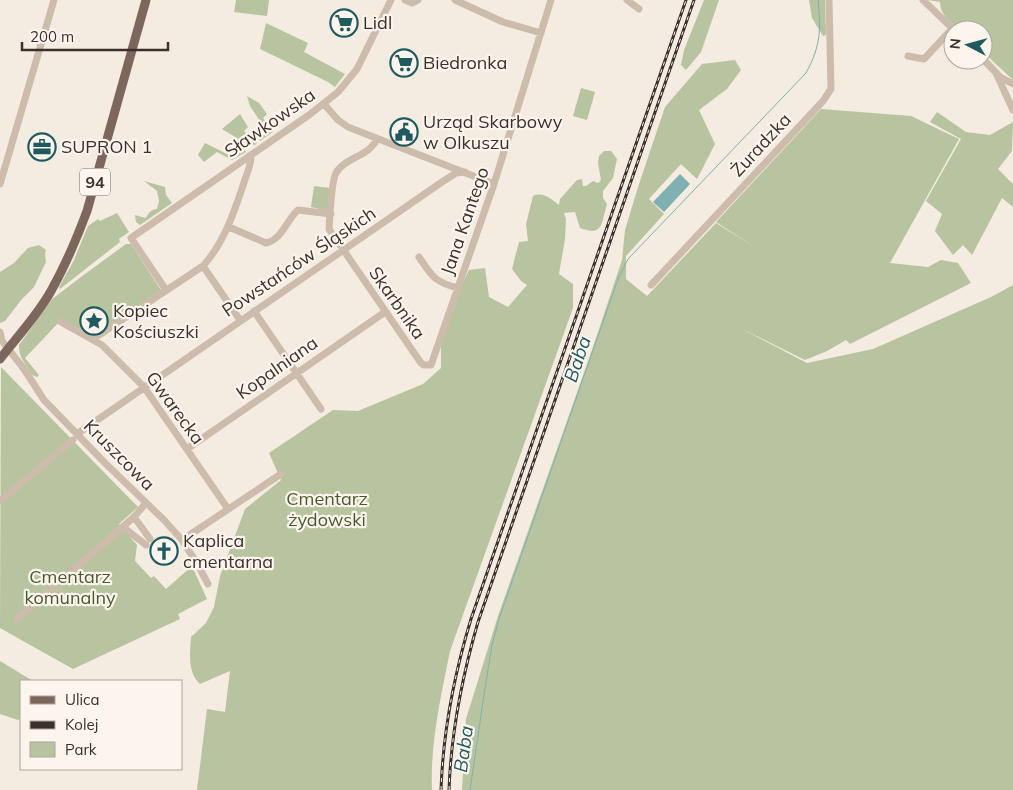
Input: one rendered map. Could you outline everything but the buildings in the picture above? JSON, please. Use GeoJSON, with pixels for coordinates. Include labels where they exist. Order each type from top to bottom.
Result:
{"type":"FeatureCollection","features":[{"type":"Feature","properties":{"kind":"main road","name":"94"},"geometry":{"type":"LineString","coordinates":[[0,359],[4,343],[51,292],[76,240],[87,211],[146,0]]}},
{"type":"Feature","properties":{"kind":"street"},"geometry":{"type":"LineString","coordinates":[[0,184],[54,0]]}},
{"type":"Feature","properties":{"kind":"street","name":"Sławkowska"},"geometry":{"type":"LineString","coordinates":[[166,290],[131,238],[324,104],[357,69],[391,0]]}},
{"type":"Feature","properties":{"kind":"street"},"geometry":{"type":"LineString","coordinates":[[404,0],[412,3],[418,0]]}},
{"type":"Feature","properties":{"kind":"street"},"geometry":{"type":"LineString","coordinates":[[455,0],[503,22],[540,34]]}},
{"type":"Feature","properties":{"kind":"street","name":"Jana Kantego"},"geometry":{"type":"LineString","coordinates":[[431,365],[494,184],[551,0]]}},
{"type":"Feature","properties":{"kind":"street"},"geometry":{"type":"LineString","coordinates":[[627,0],[639,10]]}},
{"type":"Feature","properties":{"kind":"street","name":"Żuradzka"},"geometry":{"type":"LineString","coordinates":[[651,285],[816,108],[831,89],[829,0]]}},
{"type":"Feature","properties":{"kind":"street"},"geometry":{"type":"LineString","coordinates":[[923,0],[944,20]]}},
{"type":"Feature","properties":{"kind":"street"},"geometry":{"type":"LineString","coordinates":[[908,56],[924,59],[943,39]]}},
{"type":"Feature","properties":{"kind":"street"},"geometry":{"type":"LineString","coordinates":[[993,70],[1013,85]]}},
{"type":"Feature","properties":{"kind":"street"},"geometry":{"type":"LineString","coordinates":[[996,73],[1013,110]]}},
{"type":"Feature","properties":{"kind":"street"},"geometry":{"type":"LineString","coordinates":[[1004,93],[1008,86],[1013,85]]}},
{"type":"Feature","properties":{"kind":"street"},"geometry":{"type":"LineString","coordinates":[[324,104],[343,124],[494,184]]}},
{"type":"Feature","properties":{"kind":"street","name":"Skarbnika"},"geometry":{"type":"LineString","coordinates":[[377,138],[373,146],[343,166],[335,174],[329,229],[421,363],[424,366],[431,365]]}},
{"type":"Feature","properties":{"kind":"street"},"geometry":{"type":"LineString","coordinates":[[94,339],[203,266],[211,257],[229,227],[249,168],[251,159],[249,156]]}},
{"type":"Feature","properties":{"kind":"street","name":"Powstańców Śląskich"},"geometry":{"type":"LineString","coordinates":[[0,501],[75,437],[144,387],[450,176],[465,172]]}},
{"type":"Feature","properties":{"kind":"street"},"geometry":{"type":"LineString","coordinates":[[229,227],[266,243],[276,238],[298,210],[330,214]]}},
{"type":"Feature","properties":{"kind":"street"},"geometry":{"type":"LineString","coordinates":[[419,257],[439,282],[458,288]]}},
{"type":"Feature","properties":{"kind":"street"},"geometry":{"type":"LineString","coordinates":[[203,266],[240,320]]}},
{"type":"Feature","properties":{"kind":"street"},"geometry":{"type":"LineString","coordinates":[[254,312],[295,374],[321,409]]}},
{"type":"Feature","properties":{"kind":"street","name":"Kopalniana"},"geometry":{"type":"LineString","coordinates":[[187,449],[385,312]]}},
{"type":"Feature","properties":{"kind":"street","name":"Gwarecka"},"geometry":{"type":"LineString","coordinates":[[61,322],[102,345],[144,387],[228,508]]}},
{"type":"Feature","properties":{"kind":"street"},"geometry":{"type":"LineString","coordinates":[[0,332],[4,343]]}},
{"type":"Feature","properties":{"kind":"street","name":"Kruszcowa"},"geometry":{"type":"LineString","coordinates":[[4,343],[44,400],[75,437],[164,520],[182,540],[208,584]]}},
{"type":"Feature","properties":{"kind":"street"},"geometry":{"type":"LineString","coordinates":[[182,540],[281,474]]}},
{"type":"Feature","properties":{"kind":"street"},"geometry":{"type":"LineString","coordinates":[[16,620],[134,517],[146,503]]}},
{"type":"Feature","properties":{"kind":"street"},"geometry":{"type":"LineString","coordinates":[[122,527],[148,542],[134,517]]}},
{"type":"Feature","properties":{"kind":"green space"},"geometry":{"type":"Polygon","coordinates":[[[236,0],[269,0],[267,16],[234,12],[236,0]]]}},
{"type":"Feature","properties":{"kind":"green space"},"geometry":{"type":"Polygon","coordinates":[[[704,0],[719,0],[701,52],[686,70],[681,65],[684,50],[704,0]]]}},
{"type":"Feature","properties":{"kind":"green space"},"geometry":{"type":"Polygon","coordinates":[[[809,0],[825,0],[826,35],[823,36],[812,18],[809,0]]]}},
{"type":"Feature","properties":{"kind":"green space"},"geometry":{"type":"Polygon","coordinates":[[[928,0],[1013,0],[1013,80],[993,61],[993,20],[948,20],[940,7],[940,2],[928,0]]]}},
{"type":"Feature","properties":{"kind":"green space"},"geometry":{"type":"Polygon","coordinates":[[[266,23],[308,43],[304,52],[345,74],[335,87],[260,49],[266,23]]]}},
{"type":"Feature","properties":{"kind":"green space"},"geometry":{"type":"Polygon","coordinates":[[[735,60],[741,70],[727,89],[699,110],[715,144],[697,179],[681,164],[649,199],[664,214],[626,256],[626,279],[647,296],[716,223],[753,246],[716,222],[821,109],[911,116],[959,139],[890,263],[928,267],[941,260],[958,263],[971,283],[850,344],[846,340],[827,351],[805,360],[740,328],[807,363],[873,349],[991,297],[1013,285],[1013,790],[462,790],[466,719],[498,616],[622,260],[625,230],[665,107],[702,64],[735,60]]]}},
{"type":"Feature","properties":{"kind":"green space"},"geometry":{"type":"Polygon","coordinates":[[[581,88],[595,92],[587,120],[573,116],[581,88]]]}},
{"type":"Feature","properties":{"kind":"green space"},"geometry":{"type":"Polygon","coordinates":[[[247,96],[259,103],[267,114],[263,118],[273,132],[260,141],[259,138],[267,132],[250,106],[247,96]]]}},
{"type":"Feature","properties":{"kind":"green space"},"geometry":{"type":"Polygon","coordinates":[[[937,112],[966,132],[990,135],[1013,122],[1012,151],[998,169],[1013,184],[1013,207],[1002,198],[972,255],[963,245],[953,255],[935,231],[942,214],[926,201],[961,139],[930,122],[937,112]]]}},
{"type":"Feature","properties":{"kind":"green space"},"geometry":{"type":"Polygon","coordinates":[[[240,114],[248,127],[244,131],[251,139],[256,140],[257,143],[255,145],[242,141],[222,129],[240,114]]]}},
{"type":"Feature","properties":{"kind":"green space"},"geometry":{"type":"Polygon","coordinates":[[[205,143],[233,157],[244,149],[246,152],[232,160],[217,152],[204,162],[198,155],[205,143]]]}},
{"type":"Feature","properties":{"kind":"green space","name":"Cmentarz żydowski"},"geometry":{"type":"Polygon","coordinates":[[[604,151],[611,151],[617,159],[613,178],[603,191],[603,198],[607,204],[600,227],[594,231],[580,228],[575,212],[564,213],[566,219],[565,239],[559,274],[573,284],[573,308],[450,651],[434,738],[432,790],[197,790],[207,709],[225,712],[230,671],[200,684],[191,668],[191,637],[206,623],[214,607],[220,576],[245,509],[281,480],[269,453],[333,410],[358,411],[423,384],[441,368],[441,343],[458,293],[469,270],[485,268],[489,297],[508,307],[527,285],[521,281],[512,269],[519,242],[528,241],[526,224],[533,196],[543,195],[559,205],[560,199],[577,180],[582,179],[583,186],[593,181],[598,183],[601,180],[598,163],[599,156],[604,151]]]}},
{"type":"Feature","properties":{"kind":"green space"},"geometry":{"type":"Polygon","coordinates":[[[144,181],[165,187],[166,195],[172,203],[140,225],[136,222],[135,215],[146,218],[150,212],[157,209],[159,201],[157,191],[144,181]]]}},
{"type":"Feature","properties":{"kind":"green space"},"geometry":{"type":"Polygon","coordinates":[[[314,186],[330,188],[328,211],[311,207],[314,186]]]}},
{"type":"Feature","properties":{"kind":"green space"},"geometry":{"type":"Polygon","coordinates":[[[117,213],[129,232],[119,239],[120,242],[60,289],[59,287],[74,260],[88,226],[98,219],[100,221],[117,213]]]}},
{"type":"Feature","properties":{"kind":"green space"},"geometry":{"type":"Polygon","coordinates":[[[126,244],[131,244],[161,290],[93,336],[61,320],[25,358],[39,375],[37,377],[32,375],[21,357],[19,345],[52,299],[126,244]]]}},
{"type":"Feature","properties":{"kind":"green space"},"geometry":{"type":"Polygon","coordinates":[[[39,245],[46,250],[46,262],[34,287],[5,321],[0,323],[0,272],[14,263],[28,248],[39,245]]]}},
{"type":"Feature","properties":{"kind":"green space","name":"Cmentarz komunalny"},"geometry":{"type":"Polygon","coordinates":[[[1,367],[138,507],[119,524],[137,545],[135,561],[151,578],[154,576],[166,589],[192,566],[207,599],[178,614],[180,619],[73,669],[0,628],[1,367]]]}},
{"type":"Feature","properties":{"kind":"green space"},"geometry":{"type":"Polygon","coordinates":[[[0,661],[31,680],[20,680],[20,719],[0,714],[0,661]]]}},
{"type":"Feature","properties":{"kind":"water"},"geometry":{"type":"Polygon","coordinates":[[[680,174],[690,184],[664,212],[653,202],[680,174]]]}},
{"type":"Feature","properties":{"kind":"waterway","name":"Baba"},"geometry":{"type":"LineString","coordinates":[[470,790],[492,645],[499,619],[618,279],[628,259],[806,73],[815,54],[819,37],[818,0]]}},
{"type":"Feature","properties":{"kind":"railway"},"geometry":{"type":"LineString","coordinates":[[441,790],[450,704],[459,661],[471,619],[686,0]]}},
{"type":"Feature","properties":{"kind":"railway"},"geometry":{"type":"LineString","coordinates":[[449,790],[452,747],[458,705],[478,622],[694,0]]}},
{"type":"Feature","properties":{"kind":"place","name":"Lidl"},"geometry":{"type":"Point","coordinates":[344,23]}},
{"type":"Feature","properties":{"kind":"place","name":"Biedronka"},"geometry":{"type":"Point","coordinates":[404,63]}},
{"type":"Feature","properties":{"kind":"place","name":"Urząd Skarbowy w Olkuszu"},"geometry":{"type":"Point","coordinates":[404,132]}},
{"type":"Feature","properties":{"kind":"place","name":"SUPRON 1"},"geometry":{"type":"Point","coordinates":[42,147]}},
{"type":"Feature","properties":{"kind":"place","name":"Kopiec Kościuszki"},"geometry":{"type":"Point","coordinates":[94,321]}},
{"type":"Feature","properties":{"kind":"place","name":"Kaplica cmentarna"},"geometry":{"type":"Point","coordinates":[164,551]}}]}
